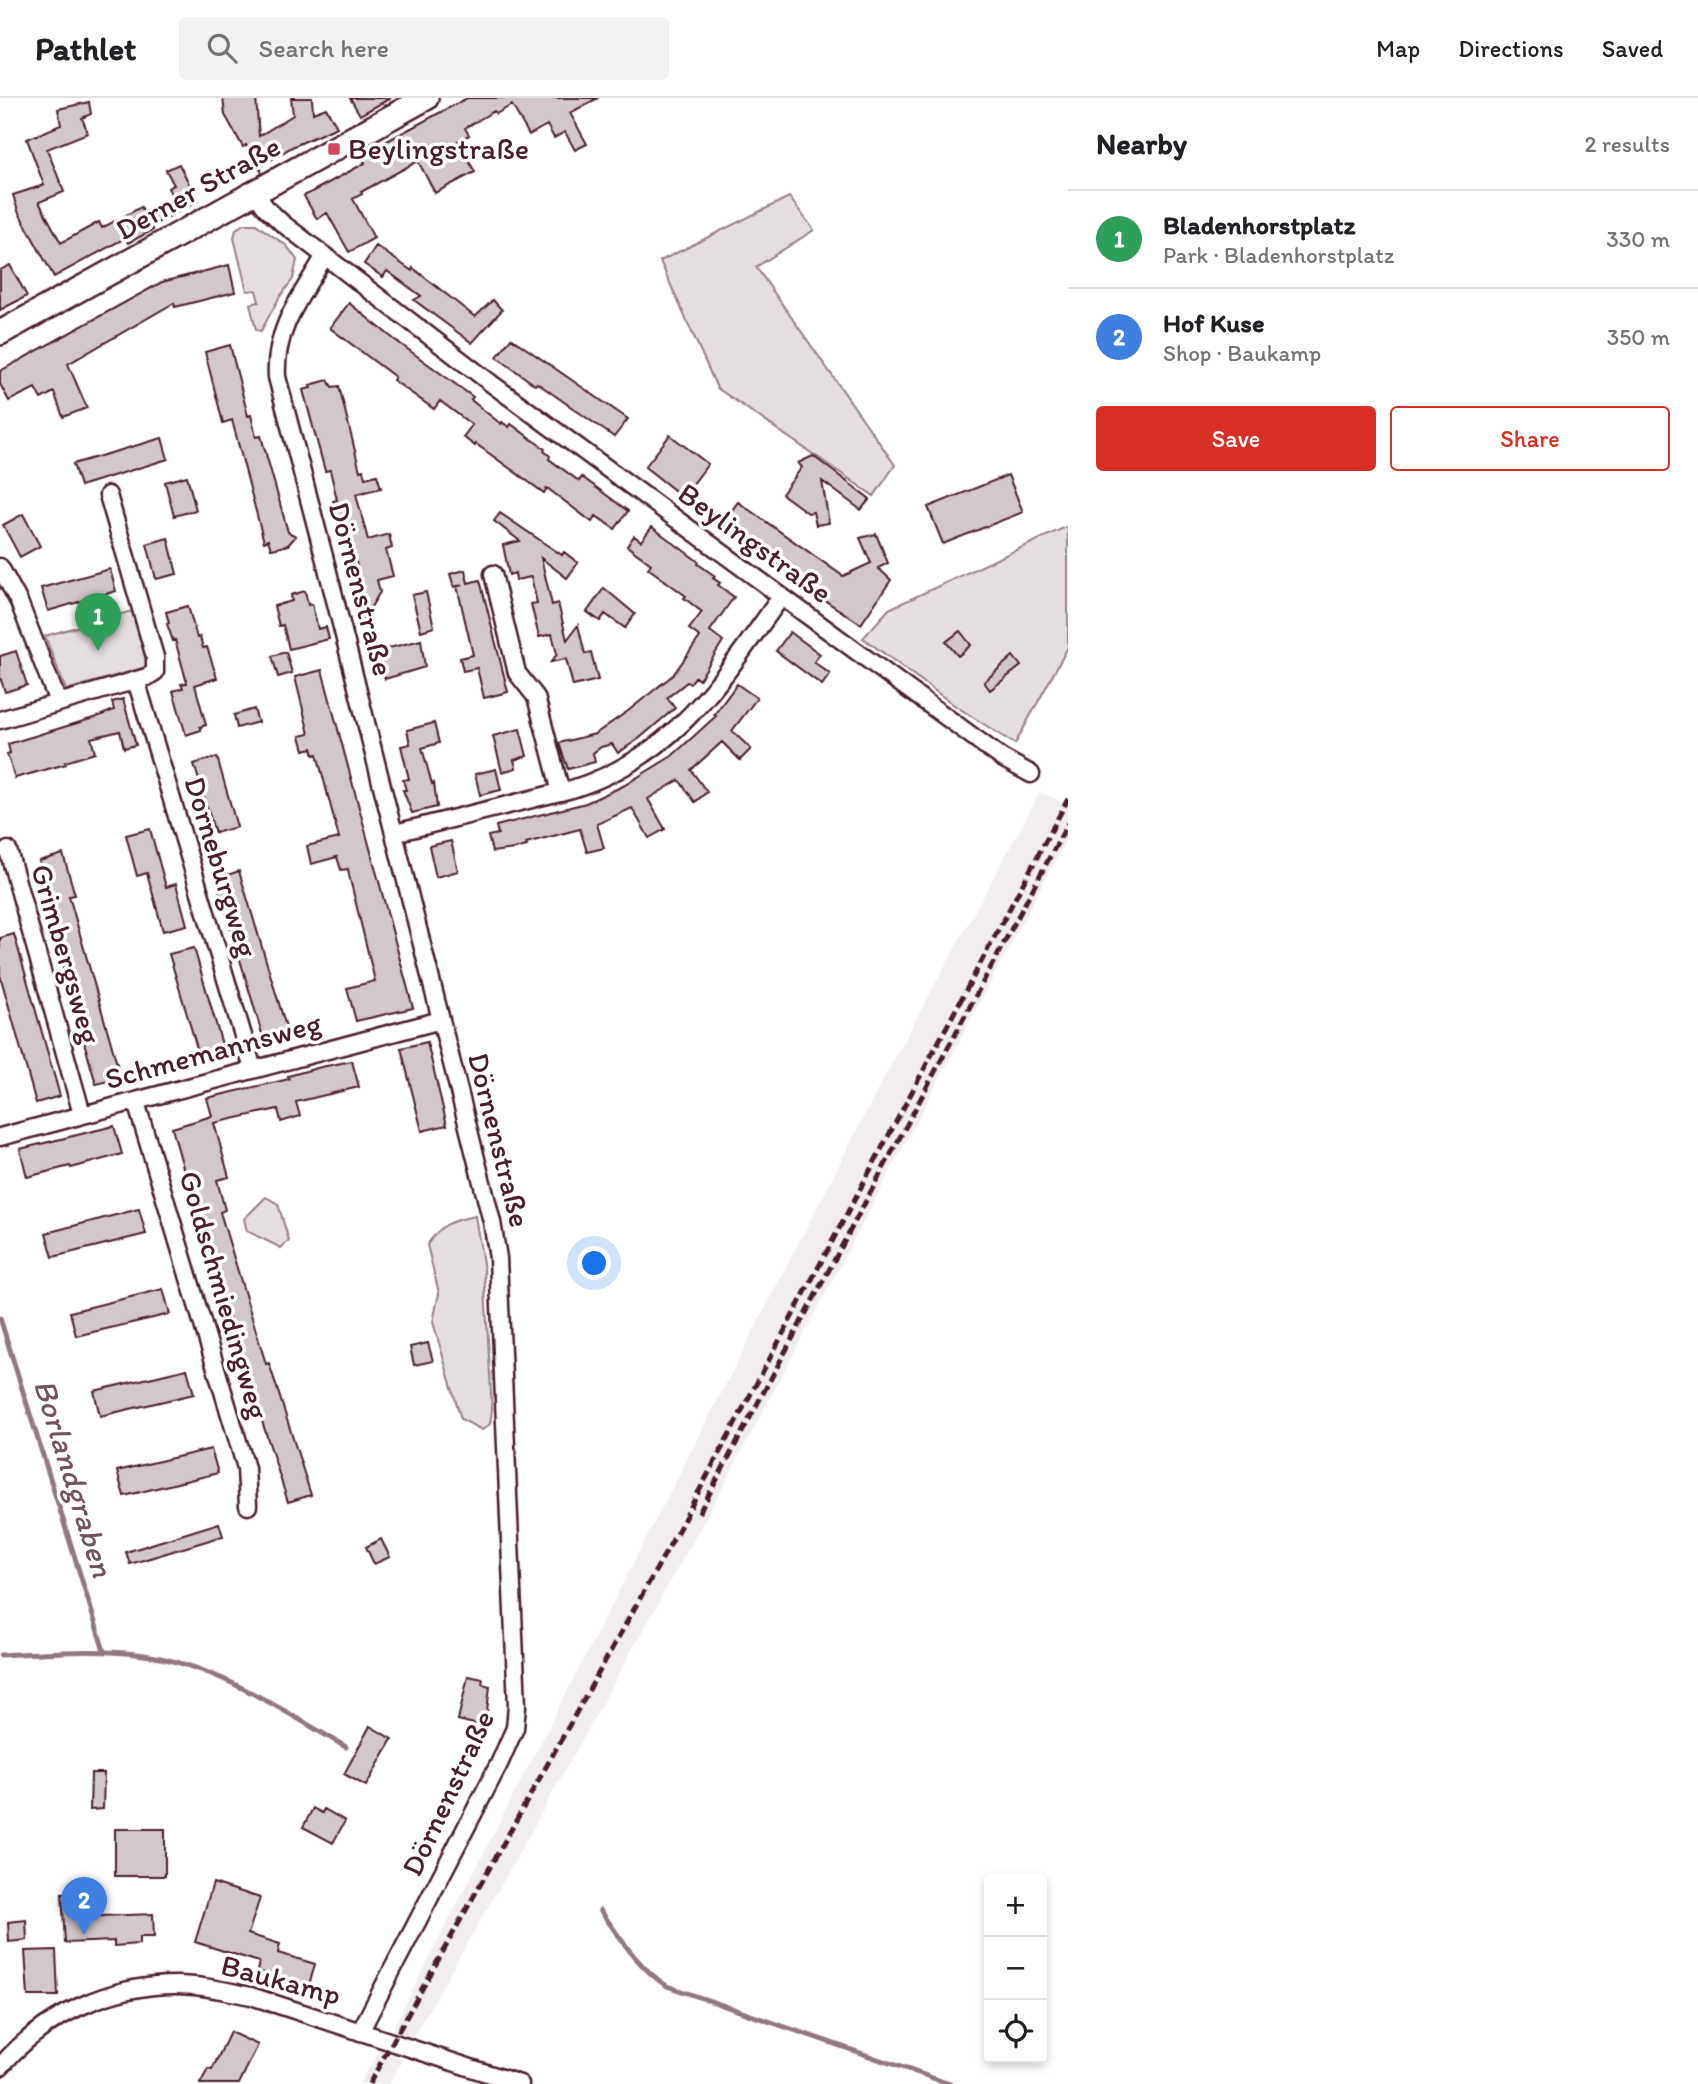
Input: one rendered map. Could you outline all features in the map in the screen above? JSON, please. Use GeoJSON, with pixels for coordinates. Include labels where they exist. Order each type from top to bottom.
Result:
{"type":"FeatureCollection","features":[{"type":"Feature","properties":{"kind":"main road","name":"Derner Straße"},"geometry":{"type":"LineString","coordinates":[[0,333],[426,98]]}},
{"type":"Feature","properties":{"kind":"street","name":"Beylingstraße"},"geometry":{"type":"LineString","coordinates":[[255,193],[268,211],[324,257],[492,384],[1002,758],[1031,774]]}},
{"type":"Feature","properties":{"kind":"street","name":"Dörnenstraße"},"geometry":{"type":"LineString","coordinates":[[324,257],[288,318],[279,339],[275,358],[276,377],[395,833],[492,1222],[498,1258],[517,1706],[515,1728],[360,2032]]}},
{"type":"Feature","properties":{"kind":"street"},"geometry":{"type":"LineString","coordinates":[[0,720],[155,672],[156,666],[108,495]]}},
{"type":"Feature","properties":{"kind":"street"},"geometry":{"type":"LineString","coordinates":[[0,567],[19,602],[58,702]]}},
{"type":"Feature","properties":{"kind":"street"},"geometry":{"type":"LineString","coordinates":[[493,574],[517,673],[536,697],[561,792]]}},
{"type":"Feature","properties":{"kind":"street"},"geometry":{"type":"LineString","coordinates":[[395,833],[561,792],[598,781],[627,767],[677,729],[701,704],[781,597]]}},
{"type":"Feature","properties":{"kind":"street","name":"Dorneburgweg"},"geometry":{"type":"LineString","coordinates":[[136,680],[253,1069]]}},
{"type":"Feature","properties":{"kind":"street","name":"Grimbergsweg"},"geometry":{"type":"LineString","coordinates":[[8,850],[82,1114]]}},
{"type":"Feature","properties":{"kind":"street","name":"Schmemannsweg"},"geometry":{"type":"LineString","coordinates":[[0,1137],[441,1020]]}},
{"type":"Feature","properties":{"kind":"street","name":"Goldschmiedingweg"},"geometry":{"type":"LineString","coordinates":[[136,1102],[246,1468],[248,1506]]}},
{"type":"Feature","properties":{"kind":"street","name":"Baukamp"},"geometry":{"type":"LineString","coordinates":[[0,2067],[18,2047],[68,2011],[117,1994],[174,1985],[208,1987],[251,1996],[520,2084]]}},
{"type":"Feature","properties":{"kind":"shaded area"},"geometry":{"type":"Polygon","coordinates":[[[789,197],[814,230],[756,267],[895,465],[874,496],[717,388],[660,261],[789,197]]]}},
{"type":"Feature","properties":{"kind":"shaded area"},"geometry":{"type":"Polygon","coordinates":[[[244,224],[256,224],[287,246],[297,260],[293,279],[261,331],[256,330],[250,304],[259,302],[256,290],[247,291],[234,238],[236,229],[244,224]]]}},
{"type":"Feature","properties":{"kind":"shaded area"},"geometry":{"type":"Polygon","coordinates":[[[1068,526],[1068,647],[1015,744],[957,707],[863,638],[889,609],[1068,526]]]}},
{"type":"Feature","properties":{"kind":"shaded area"},"geometry":{"type":"Polygon","coordinates":[[[132,611],[149,666],[66,690],[45,636],[132,611]]]}},
{"type":"Feature","properties":{"kind":"shaded area"},"geometry":{"type":"Polygon","coordinates":[[[1040,792],[1068,804],[1068,837],[719,1494],[509,1871],[413,2037],[392,2030],[885,1076],[1040,792]]]}},
{"type":"Feature","properties":{"kind":"shaded area"},"geometry":{"type":"Polygon","coordinates":[[[266,1197],[278,1204],[289,1241],[281,1248],[247,1231],[244,1219],[266,1197]]]}},
{"type":"Feature","properties":{"kind":"shaded area"},"geometry":{"type":"Polygon","coordinates":[[[475,1216],[484,1269],[492,1410],[490,1424],[482,1430],[461,1419],[433,1322],[439,1293],[427,1245],[447,1224],[475,1216]]]}},
{"type":"Feature","properties":{"kind":"shaded area"},"geometry":{"type":"Polygon","coordinates":[[[380,2050],[403,2060],[389,2084],[359,2084],[380,2050]]]}},
{"type":"Feature","properties":{"kind":"building"},"geometry":{"type":"Polygon","coordinates":[[[223,98],[256,98],[259,136],[293,115],[291,98],[312,98],[313,113],[326,108],[337,127],[292,147],[261,166],[261,171],[246,145],[243,147],[225,115],[223,98]]]}},
{"type":"Feature","properties":{"kind":"building"},"geometry":{"type":"Polygon","coordinates":[[[350,98],[391,98],[360,115],[350,98]]]}},
{"type":"Feature","properties":{"kind":"building"},"geometry":{"type":"Polygon","coordinates":[[[467,98],[598,98],[570,113],[587,144],[575,150],[565,132],[554,138],[547,125],[529,135],[512,105],[496,114],[494,111],[465,128],[469,135],[458,141],[475,172],[435,193],[418,161],[361,192],[362,194],[353,199],[374,238],[349,252],[327,213],[317,219],[304,196],[365,163],[361,155],[467,98]]]}},
{"type":"Feature","properties":{"kind":"building"},"geometry":{"type":"Polygon","coordinates":[[[89,102],[91,114],[82,118],[88,133],[47,149],[64,192],[39,202],[61,243],[99,222],[102,228],[141,207],[145,214],[174,199],[168,188],[174,185],[166,170],[179,164],[198,201],[151,226],[153,230],[128,243],[125,238],[54,277],[18,211],[13,195],[44,185],[27,139],[61,125],[58,109],[89,102]]]}},
{"type":"Feature","properties":{"kind":"building"},"geometry":{"type":"Polygon","coordinates":[[[376,246],[412,271],[413,268],[475,317],[493,300],[502,310],[472,343],[414,300],[421,296],[387,271],[383,277],[364,264],[376,246]]]}},
{"type":"Feature","properties":{"kind":"building"},"geometry":{"type":"Polygon","coordinates":[[[10,265],[27,296],[0,310],[0,270],[10,265]]]}},
{"type":"Feature","properties":{"kind":"building"},"geometry":{"type":"Polygon","coordinates":[[[229,265],[235,292],[175,307],[174,303],[68,364],[87,408],[63,417],[54,392],[41,399],[35,388],[9,401],[0,384],[0,371],[162,282],[229,265]]]}},
{"type":"Feature","properties":{"kind":"building"},"geometry":{"type":"Polygon","coordinates":[[[349,303],[473,397],[471,400],[501,424],[502,422],[509,427],[511,424],[545,449],[549,459],[579,481],[582,477],[628,511],[615,529],[596,516],[592,522],[547,488],[544,493],[476,444],[475,446],[463,437],[472,425],[440,401],[434,409],[393,380],[395,377],[330,328],[349,303]]]}},
{"type":"Feature","properties":{"kind":"building"},"geometry":{"type":"Polygon","coordinates":[[[511,338],[628,419],[614,437],[497,357],[511,338]]]}},
{"type":"Feature","properties":{"kind":"building"},"geometry":{"type":"Polygon","coordinates":[[[230,345],[248,416],[251,415],[256,437],[261,436],[288,532],[296,536],[288,545],[277,548],[271,549],[268,540],[264,542],[232,420],[223,423],[205,352],[230,345]]]}},
{"type":"Feature","properties":{"kind":"building"},"geometry":{"type":"Polygon","coordinates":[[[328,380],[332,387],[339,386],[360,471],[363,470],[365,478],[377,475],[381,488],[356,494],[368,540],[389,534],[392,548],[386,550],[393,576],[377,580],[380,592],[363,620],[351,574],[358,572],[352,543],[344,545],[333,501],[337,500],[330,470],[325,471],[303,390],[328,380]]]}},
{"type":"Feature","properties":{"kind":"building"},"geometry":{"type":"Polygon","coordinates":[[[670,435],[708,464],[683,497],[645,467],[670,435]]]}},
{"type":"Feature","properties":{"kind":"building"},"geometry":{"type":"Polygon","coordinates":[[[162,438],[168,459],[80,486],[73,464],[162,438]]]}},
{"type":"Feature","properties":{"kind":"building"},"geometry":{"type":"Polygon","coordinates":[[[813,456],[870,499],[861,510],[822,481],[829,523],[816,525],[813,512],[808,513],[782,494],[802,467],[798,463],[813,456]]]}},
{"type":"Feature","properties":{"kind":"building"},"geometry":{"type":"Polygon","coordinates":[[[1008,475],[1023,512],[943,544],[928,507],[1008,475]]]}},
{"type":"Feature","properties":{"kind":"building"},"geometry":{"type":"Polygon","coordinates":[[[187,476],[196,510],[174,516],[165,482],[187,476]]]}},
{"type":"Feature","properties":{"kind":"building"},"geometry":{"type":"Polygon","coordinates":[[[738,502],[843,576],[871,563],[860,538],[876,534],[888,563],[878,568],[891,580],[861,624],[797,582],[799,580],[721,525],[738,502]]]}},
{"type":"Feature","properties":{"kind":"building"},"geometry":{"type":"Polygon","coordinates":[[[500,513],[578,563],[567,578],[541,558],[552,605],[558,603],[567,640],[578,625],[585,654],[591,652],[598,680],[573,686],[566,659],[551,662],[557,654],[552,634],[539,637],[531,604],[537,603],[531,577],[516,580],[515,573],[509,575],[503,545],[520,541],[494,521],[500,513]]]}},
{"type":"Feature","properties":{"kind":"building"},"geometry":{"type":"Polygon","coordinates":[[[23,514],[40,546],[20,557],[3,525],[23,514]]]}},
{"type":"Feature","properties":{"kind":"building"},"geometry":{"type":"Polygon","coordinates":[[[652,527],[699,562],[698,564],[715,576],[713,578],[720,583],[718,585],[734,597],[710,631],[723,641],[699,680],[695,677],[690,684],[687,682],[667,698],[675,708],[640,738],[618,753],[612,744],[601,747],[593,753],[595,762],[568,769],[559,743],[595,734],[628,711],[673,675],[700,637],[689,629],[702,612],[684,598],[686,596],[648,568],[651,564],[627,546],[634,536],[641,541],[652,527]]]}},
{"type":"Feature","properties":{"kind":"building"},"geometry":{"type":"Polygon","coordinates":[[[168,538],[177,574],[156,579],[147,544],[168,538]]]}},
{"type":"Feature","properties":{"kind":"building"},"geometry":{"type":"Polygon","coordinates":[[[110,569],[116,591],[48,611],[41,588],[110,569]]]}},
{"type":"Feature","properties":{"kind":"building"},"geometry":{"type":"Polygon","coordinates":[[[465,570],[468,583],[480,580],[508,692],[484,698],[477,668],[463,671],[460,658],[473,655],[457,586],[454,587],[450,574],[465,570]]]}},
{"type":"Feature","properties":{"kind":"building"},"geometry":{"type":"Polygon","coordinates":[[[604,588],[635,614],[625,628],[605,614],[600,621],[587,612],[604,588]]]}},
{"type":"Feature","properties":{"kind":"building"},"geometry":{"type":"Polygon","coordinates":[[[305,591],[308,605],[312,604],[318,629],[326,627],[329,639],[289,649],[283,625],[279,626],[274,606],[292,601],[291,595],[305,591]]]}},
{"type":"Feature","properties":{"kind":"building"},"geometry":{"type":"Polygon","coordinates":[[[426,592],[434,627],[421,631],[412,595],[426,592]]]}},
{"type":"Feature","properties":{"kind":"building"},"geometry":{"type":"Polygon","coordinates":[[[188,606],[197,638],[200,637],[203,648],[207,647],[217,678],[195,685],[206,725],[200,727],[201,730],[186,735],[173,691],[183,688],[181,684],[187,683],[175,640],[173,641],[167,624],[166,612],[188,606]]]}},
{"type":"Feature","properties":{"kind":"building"},"geometry":{"type":"Polygon","coordinates":[[[960,631],[971,645],[958,656],[946,642],[960,631]]]}},
{"type":"Feature","properties":{"kind":"building"},"geometry":{"type":"Polygon","coordinates":[[[790,632],[820,654],[814,662],[830,674],[822,685],[776,651],[790,632]]]}},
{"type":"Feature","properties":{"kind":"building"},"geometry":{"type":"Polygon","coordinates":[[[421,640],[425,667],[385,679],[379,654],[386,652],[385,649],[421,640]]]}},
{"type":"Feature","properties":{"kind":"building"},"geometry":{"type":"Polygon","coordinates":[[[16,651],[27,685],[5,692],[0,677],[0,656],[16,651]]]}},
{"type":"Feature","properties":{"kind":"building"},"geometry":{"type":"Polygon","coordinates":[[[286,652],[292,673],[278,677],[272,656],[286,652]]]}},
{"type":"Feature","properties":{"kind":"building"},"geometry":{"type":"Polygon","coordinates":[[[1013,656],[1021,666],[990,690],[984,682],[1013,656]]]}},
{"type":"Feature","properties":{"kind":"building"},"geometry":{"type":"Polygon","coordinates":[[[322,670],[413,1008],[356,1021],[347,988],[375,981],[348,869],[341,870],[337,857],[311,864],[307,846],[339,838],[317,754],[314,755],[312,748],[304,750],[300,736],[309,734],[295,677],[322,670]]]}},
{"type":"Feature","properties":{"kind":"building"},"geometry":{"type":"Polygon","coordinates":[[[737,684],[757,698],[732,731],[751,749],[740,760],[722,742],[691,770],[707,792],[695,802],[679,780],[648,799],[665,829],[649,838],[632,808],[597,824],[604,848],[587,852],[580,829],[526,843],[527,846],[492,852],[488,836],[498,834],[496,826],[586,803],[623,786],[672,756],[716,716],[714,715],[737,684]]]}},
{"type":"Feature","properties":{"kind":"building"},"geometry":{"type":"Polygon","coordinates":[[[123,699],[136,745],[124,748],[120,731],[91,738],[95,753],[15,778],[7,754],[10,753],[8,744],[97,717],[114,710],[112,702],[123,699]]]}},
{"type":"Feature","properties":{"kind":"building"},"geometry":{"type":"Polygon","coordinates":[[[254,709],[258,722],[237,728],[234,715],[254,709]]]}},
{"type":"Feature","properties":{"kind":"building"},"geometry":{"type":"Polygon","coordinates":[[[434,723],[439,743],[422,748],[432,784],[434,783],[437,807],[412,813],[403,790],[406,790],[403,780],[409,779],[401,746],[410,744],[407,730],[434,723]]]}},
{"type":"Feature","properties":{"kind":"building"},"geometry":{"type":"Polygon","coordinates":[[[520,729],[527,756],[514,760],[516,768],[502,772],[493,736],[520,729]]]}},
{"type":"Feature","properties":{"kind":"building"},"geometry":{"type":"Polygon","coordinates":[[[217,757],[237,827],[215,833],[194,764],[217,757]]]}},
{"type":"Feature","properties":{"kind":"building"},"geometry":{"type":"Polygon","coordinates":[[[496,769],[501,790],[480,795],[475,774],[496,769]]]}},
{"type":"Feature","properties":{"kind":"building"},"geometry":{"type":"Polygon","coordinates":[[[150,829],[166,887],[176,884],[187,925],[163,931],[147,873],[137,876],[126,835],[150,829]]]}},
{"type":"Feature","properties":{"kind":"building"},"geometry":{"type":"Polygon","coordinates":[[[451,841],[458,871],[436,877],[429,846],[451,841]]]}},
{"type":"Feature","properties":{"kind":"building"},"geometry":{"type":"Polygon","coordinates":[[[63,854],[75,895],[69,896],[121,1078],[96,1084],[50,923],[56,921],[39,861],[63,854]]]}},
{"type":"Feature","properties":{"kind":"building"},"geometry":{"type":"Polygon","coordinates":[[[239,871],[287,1030],[263,1037],[216,879],[239,871]]]}},
{"type":"Feature","properties":{"kind":"building"},"geometry":{"type":"Polygon","coordinates":[[[14,934],[60,1096],[36,1103],[0,975],[0,938],[14,934]]]}},
{"type":"Feature","properties":{"kind":"building"},"geometry":{"type":"Polygon","coordinates":[[[194,948],[223,1048],[199,1055],[169,954],[194,948]]]}},
{"type":"Feature","properties":{"kind":"building"},"geometry":{"type":"Polygon","coordinates":[[[427,1042],[447,1125],[422,1131],[401,1048],[427,1042]]]}},
{"type":"Feature","properties":{"kind":"building"},"geometry":{"type":"Polygon","coordinates":[[[352,1061],[359,1087],[296,1102],[300,1116],[281,1122],[278,1109],[214,1123],[229,1177],[217,1180],[225,1210],[220,1212],[266,1364],[269,1363],[311,1495],[288,1502],[214,1278],[172,1128],[212,1116],[207,1098],[352,1061]]]}},
{"type":"Feature","properties":{"kind":"building"},"geometry":{"type":"Polygon","coordinates":[[[114,1126],[122,1154],[27,1177],[20,1149],[114,1126]]]}},
{"type":"Feature","properties":{"kind":"building"},"geometry":{"type":"Polygon","coordinates":[[[139,1209],[146,1234],[53,1257],[46,1233],[139,1209]]]}},
{"type":"Feature","properties":{"kind":"building"},"geometry":{"type":"Polygon","coordinates":[[[163,1289],[170,1314],[76,1336],[70,1312],[163,1289]]]}},
{"type":"Feature","properties":{"kind":"building"},"geometry":{"type":"Polygon","coordinates":[[[428,1343],[433,1361],[414,1365],[410,1347],[428,1343]]]}},
{"type":"Feature","properties":{"kind":"building"},"geometry":{"type":"Polygon","coordinates":[[[187,1369],[194,1394],[100,1416],[94,1391],[187,1369]]]}},
{"type":"Feature","properties":{"kind":"building"},"geometry":{"type":"Polygon","coordinates":[[[211,1449],[218,1473],[124,1496],[117,1471],[211,1449]]]}},
{"type":"Feature","properties":{"kind":"building"},"geometry":{"type":"Polygon","coordinates":[[[219,1523],[223,1536],[130,1564],[126,1552],[219,1523]]]}},
{"type":"Feature","properties":{"kind":"building"},"geometry":{"type":"Polygon","coordinates":[[[381,1539],[390,1557],[374,1564],[366,1547],[381,1539]]]}},
{"type":"Feature","properties":{"kind":"building"},"geometry":{"type":"Polygon","coordinates":[[[468,1676],[483,1679],[482,1684],[490,1686],[482,1726],[458,1720],[468,1676]]]}},
{"type":"Feature","properties":{"kind":"building"},"geometry":{"type":"Polygon","coordinates":[[[370,1726],[392,1739],[366,1786],[344,1774],[370,1726]]]}},
{"type":"Feature","properties":{"kind":"building"},"geometry":{"type":"Polygon","coordinates":[[[91,1773],[104,1773],[103,1809],[90,1810],[91,1773]]]}},
{"type":"Feature","properties":{"kind":"building"},"geometry":{"type":"Polygon","coordinates":[[[313,1808],[322,1813],[324,1809],[345,1821],[333,1843],[303,1827],[313,1808]]]}},
{"type":"Feature","properties":{"kind":"building"},"geometry":{"type":"Polygon","coordinates":[[[115,1829],[165,1829],[165,1876],[115,1876],[115,1829]]]}},
{"type":"Feature","properties":{"kind":"building"},"geometry":{"type":"Polygon","coordinates":[[[213,1883],[260,1898],[248,1934],[280,1944],[278,1953],[315,1964],[309,1986],[257,1971],[259,1962],[195,1942],[213,1883]]]}},
{"type":"Feature","properties":{"kind":"building"},"geometry":{"type":"Polygon","coordinates":[[[89,1893],[90,1912],[100,1916],[153,1914],[154,1937],[139,1937],[139,1944],[114,1946],[114,1941],[65,1943],[62,1894],[89,1893]]]}},
{"type":"Feature","properties":{"kind":"building"},"geometry":{"type":"Polygon","coordinates":[[[26,1920],[27,1940],[9,1942],[8,1922],[26,1920]]]}},
{"type":"Feature","properties":{"kind":"building"},"geometry":{"type":"Polygon","coordinates":[[[56,1950],[58,1996],[28,1996],[25,1951],[56,1950]]]}},
{"type":"Feature","properties":{"kind":"building"},"geometry":{"type":"Polygon","coordinates":[[[230,2032],[258,2045],[239,2084],[200,2084],[208,2069],[212,2070],[230,2032]]]}},
{"type":"Feature","properties":{"kind":"waterway","name":"Borlandgraben"},"geometry":{"type":"LineString","coordinates":[[0,1318],[104,1651]]}},
{"type":"Feature","properties":{"kind":"waterway"},"geometry":{"type":"LineString","coordinates":[[0,1655],[108,1652],[144,1655],[171,1661],[198,1669],[249,1691],[346,1747]]}},
{"type":"Feature","properties":{"kind":"waterway"},"geometry":{"type":"LineString","coordinates":[[600,1910],[638,1961],[667,1986],[950,2084]]}},
{"type":"Feature","properties":{"kind":"railway"},"geometry":{"type":"LineString","coordinates":[[369,2084],[681,1525],[1068,799]]}},
{"type":"Feature","properties":{"kind":"railway"},"geometry":{"type":"LineString","coordinates":[[699,1513],[1068,823]]}},
{"type":"Feature","properties":{"kind":"place","name":"Beylingstraße"},"geometry":{"type":"Point","coordinates":[334,149]}},
{"type":"Feature","properties":{"kind":"place","name":"Bladenhorstplatz"},"geometry":{"type":"Point","coordinates":[98,651]}},
{"type":"Feature","properties":{"kind":"place","name":"Hof Kuse"},"geometry":{"type":"Point","coordinates":[84,1935]}}]}
